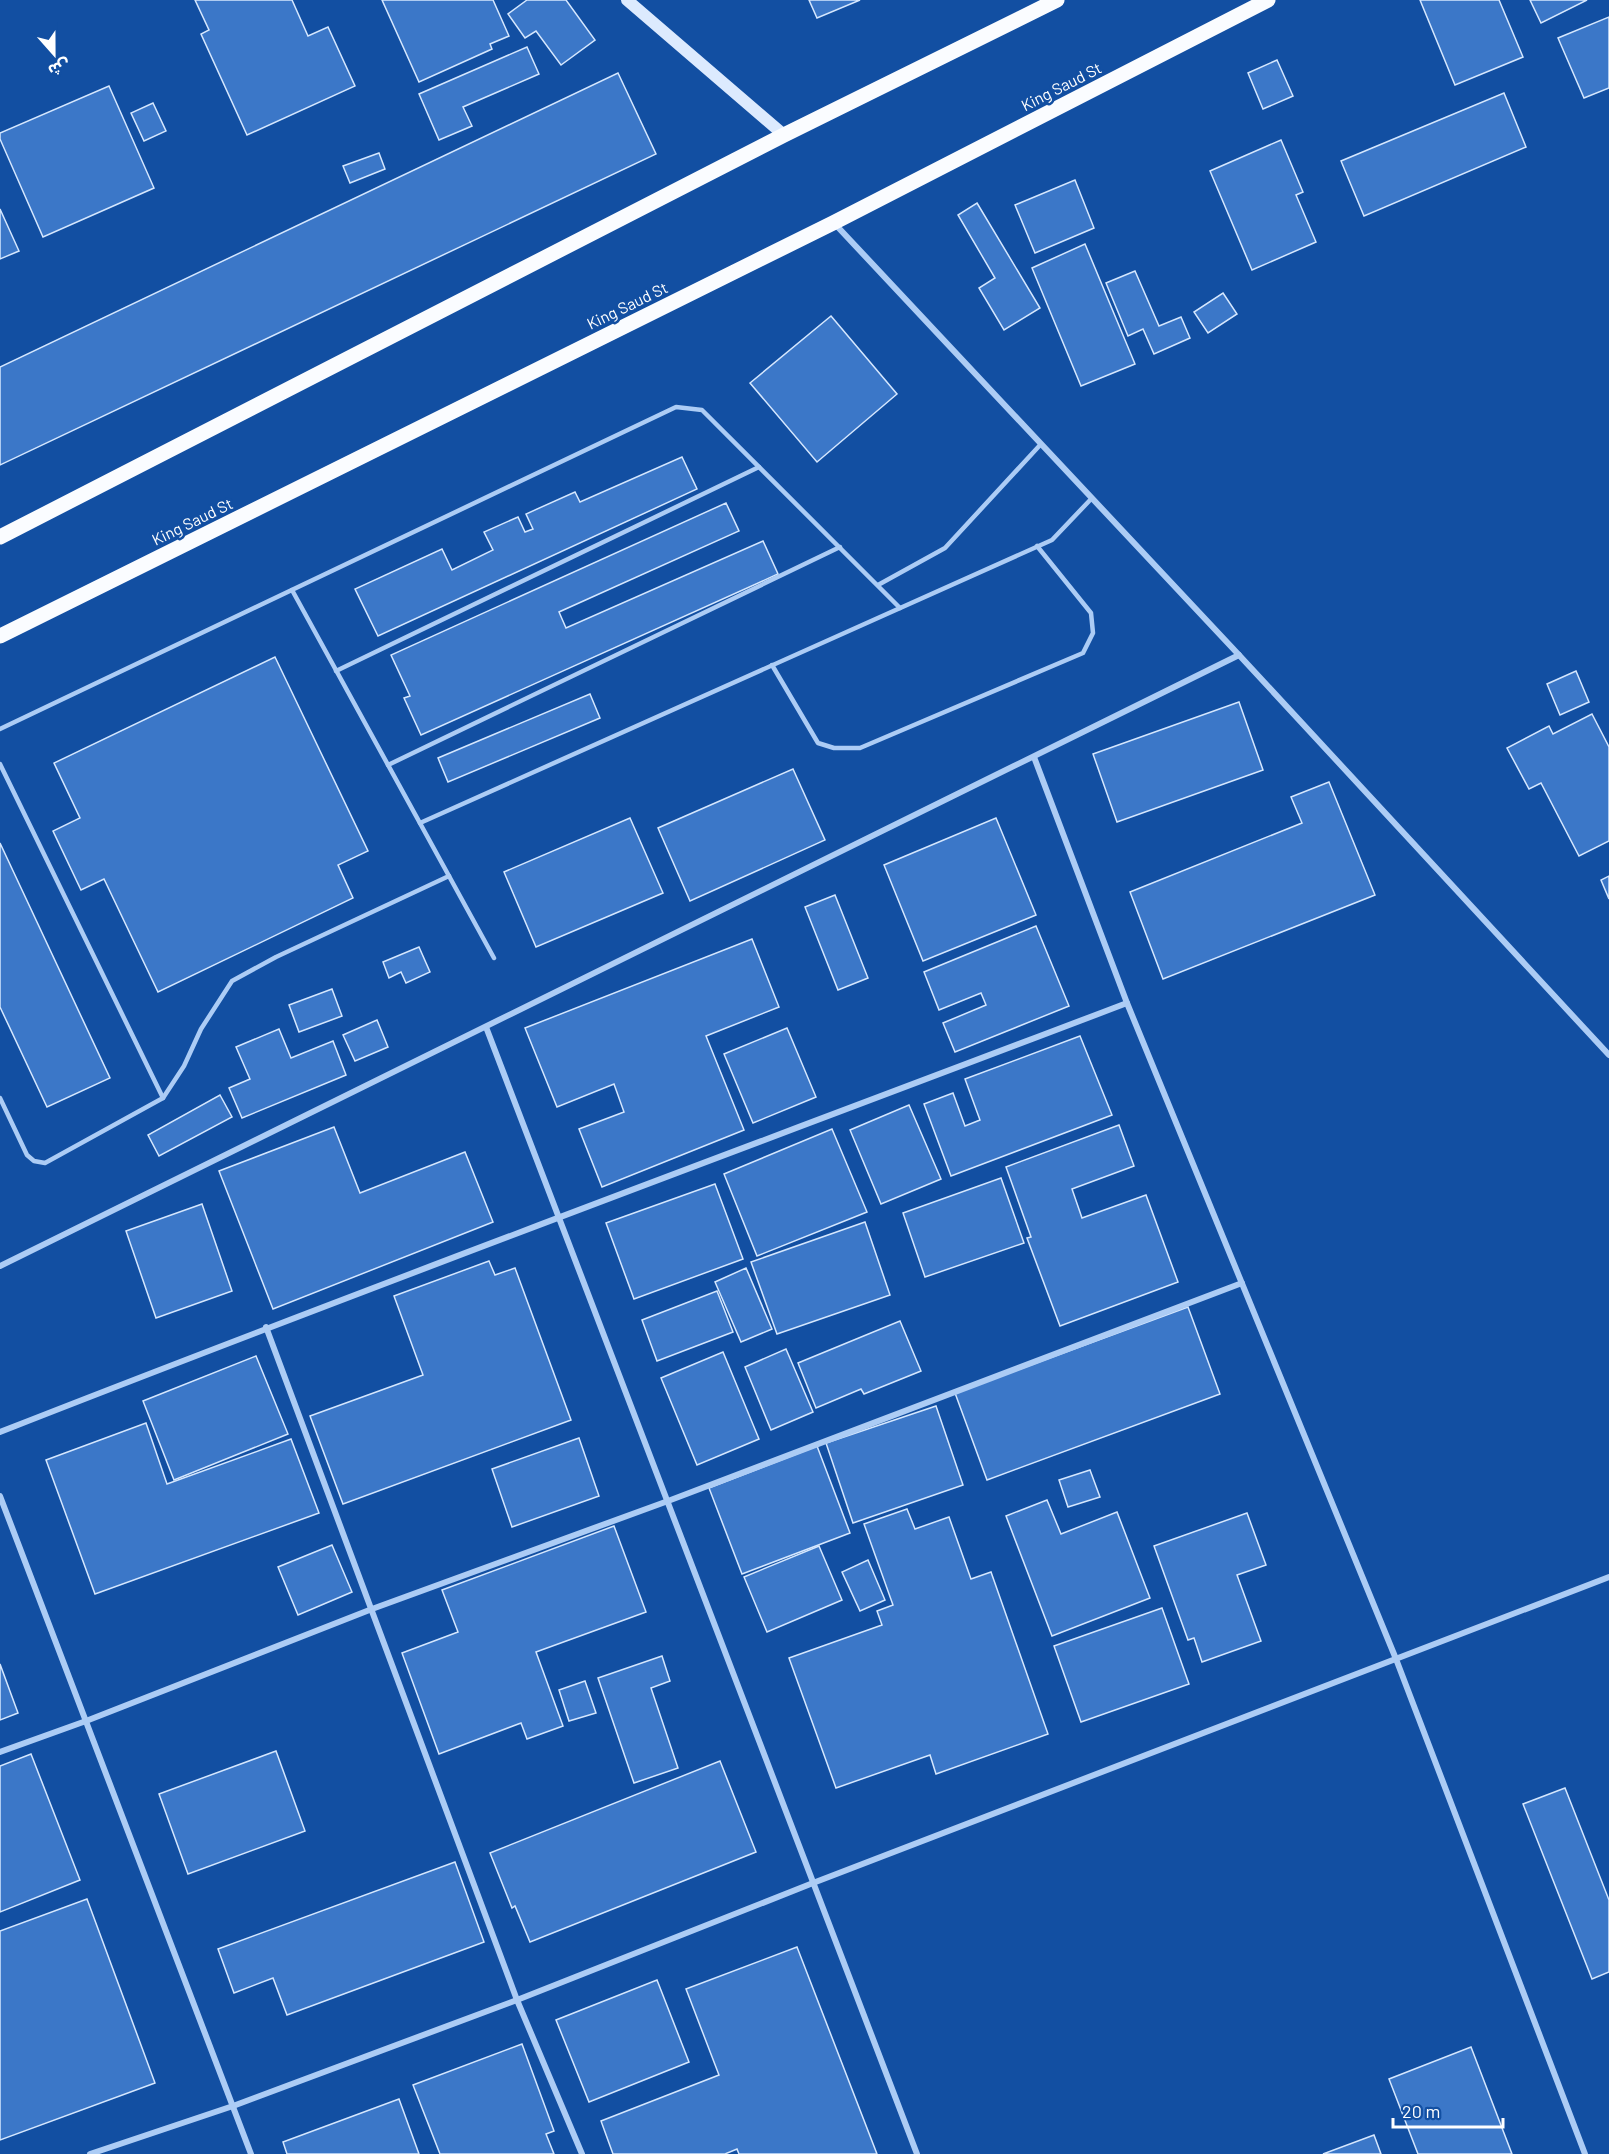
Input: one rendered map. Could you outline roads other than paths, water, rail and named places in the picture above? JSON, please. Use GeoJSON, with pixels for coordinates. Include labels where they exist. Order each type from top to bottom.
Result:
{"type":"FeatureCollection","features":[{"type":"Feature","properties":{"kind":"main road"},"geometry":{"type":"LineString","coordinates":[[0,537],[784,135],[1058,0]]}},
{"type":"Feature","properties":{"kind":"main road","name":"King Saud St"},"geometry":{"type":"LineString","coordinates":[[0,636],[833,223],[1268,0]]}},
{"type":"Feature","properties":{"kind":"street"},"geometry":{"type":"LineString","coordinates":[[627,0],[784,135]]}},
{"type":"Feature","properties":{"kind":"street"},"geometry":{"type":"LineString","coordinates":[[833,223],[1239,655],[1609,1055]]}},
{"type":"Feature","properties":{"kind":"street"},"geometry":{"type":"LineString","coordinates":[[0,1266],[1239,655]]}},
{"type":"Feature","properties":{"kind":"street"},"geometry":{"type":"LineString","coordinates":[[1034,757],[1127,1003],[1396,1659],[1585,2154]]}},
{"type":"Feature","properties":{"kind":"street"},"geometry":{"type":"LineString","coordinates":[[0,1432],[266,1327],[1127,1003]]}},
{"type":"Feature","properties":{"kind":"street"},"geometry":{"type":"LineString","coordinates":[[486,1027],[918,2154]]}},
{"type":"Feature","properties":{"kind":"street"},"geometry":{"type":"LineString","coordinates":[[0,1752],[1242,1283]]}},
{"type":"Feature","properties":{"kind":"street"},"geometry":{"type":"LineString","coordinates":[[266,1327],[517,2000],[582,2154]]}},
{"type":"Feature","properties":{"kind":"street"},"geometry":{"type":"LineString","coordinates":[[0,1496],[252,2154]]}},
{"type":"Feature","properties":{"kind":"street"},"geometry":{"type":"LineString","coordinates":[[90,2154],[233,2106],[517,2000],[813,1883],[1609,1577]]}},
{"type":"Feature","properties":{"kind":"lane"},"geometry":{"type":"LineString","coordinates":[[0,729],[676,406],[702,410],[900,608]]}},
{"type":"Feature","properties":{"kind":"lane"},"geometry":{"type":"LineString","coordinates":[[878,585],[945,548],[1041,444]]}},
{"type":"Feature","properties":{"kind":"lane"},"geometry":{"type":"LineString","coordinates":[[336,671],[759,466]]}},
{"type":"Feature","properties":{"kind":"lane"},"geometry":{"type":"LineString","coordinates":[[420,824],[1052,540],[1092,498]]}},
{"type":"Feature","properties":{"kind":"lane"},"geometry":{"type":"LineString","coordinates":[[772,665],[818,743],[834,748],[860,748],[1083,653],[1093,633],[1091,613],[1037,546]]}},
{"type":"Feature","properties":{"kind":"lane"},"geometry":{"type":"LineString","coordinates":[[388,765],[840,548]]}},
{"type":"Feature","properties":{"kind":"lane"},"geometry":{"type":"LineString","coordinates":[[292,590],[494,958]]}},
{"type":"Feature","properties":{"kind":"lane"},"geometry":{"type":"LineString","coordinates":[[0,764],[163,1098]]}},
{"type":"Feature","properties":{"kind":"lane"},"geometry":{"type":"LineString","coordinates":[[0,1098],[27,1155],[34,1161],[45,1163],[163,1098],[184,1066],[201,1029],[232,981],[276,957],[449,876]]}}]}
